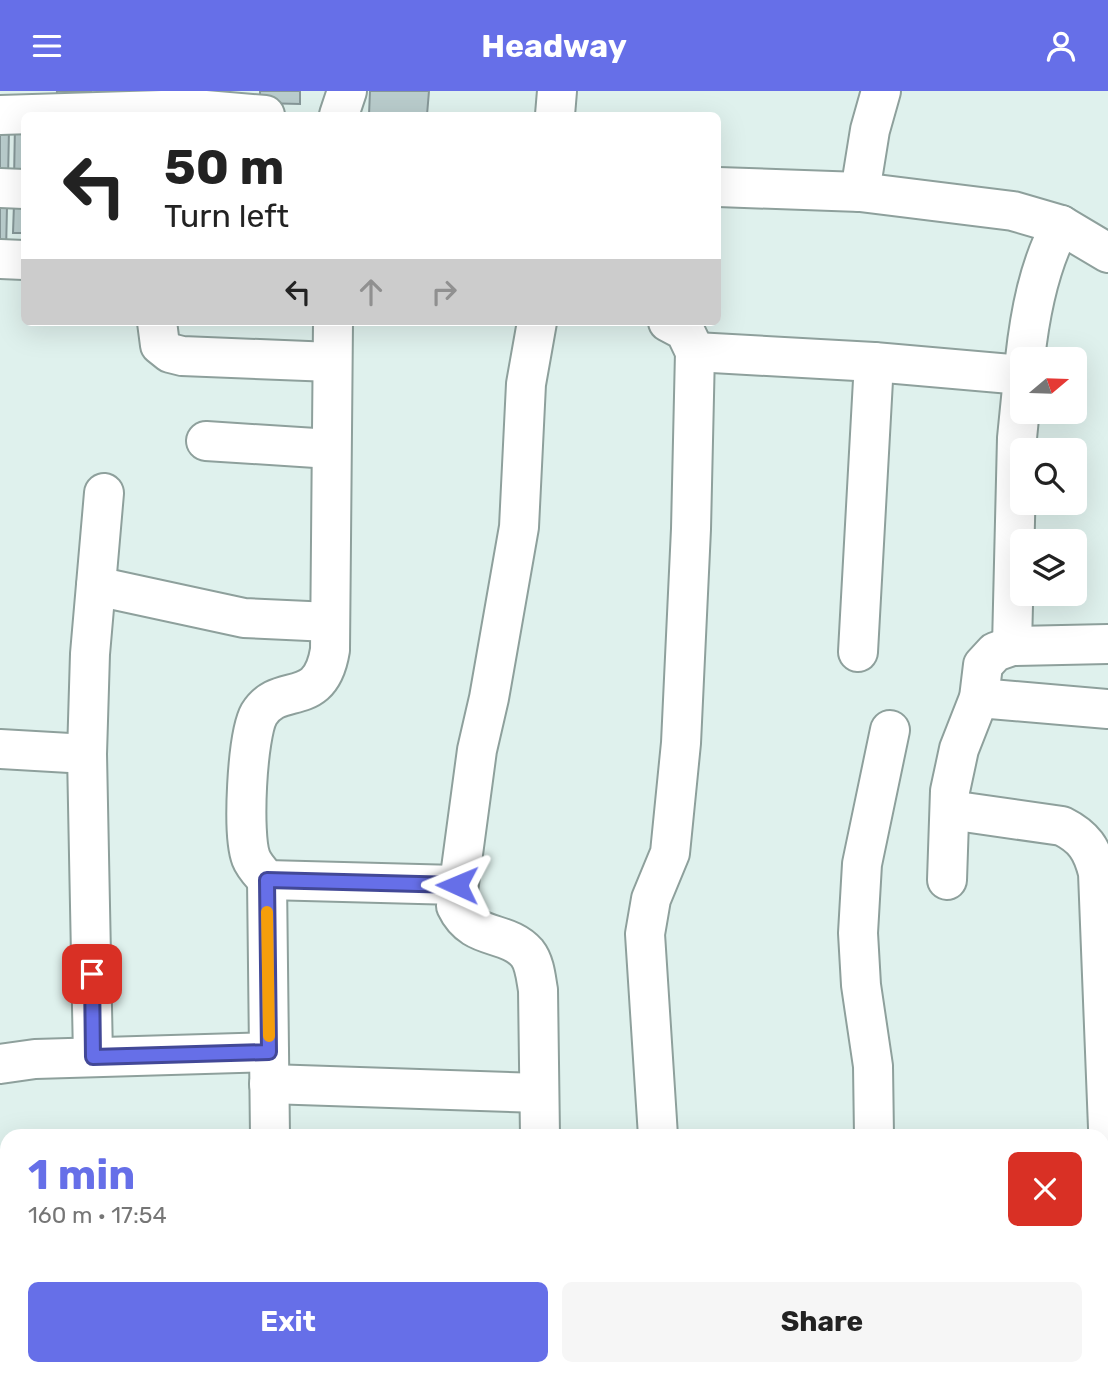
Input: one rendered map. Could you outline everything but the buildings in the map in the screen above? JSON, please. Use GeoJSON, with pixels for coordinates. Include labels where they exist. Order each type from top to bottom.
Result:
{"type":"FeatureCollection","features":[{"type":"Feature","properties":{"kind":"street"},"geometry":{"type":"LineString","coordinates":[[340,112],[347,91]]}},
{"type":"Feature","properties":{"kind":"street"},"geometry":{"type":"LineString","coordinates":[[555,112],[557,91]]}},
{"type":"Feature","properties":{"kind":"street"},"geometry":{"type":"LineString","coordinates":[[860,192],[870,130],[881,91]]}},
{"type":"Feature","properties":{"kind":"street"},"geometry":{"type":"LineString","coordinates":[[26,107],[144,112]]}},
{"type":"Feature","properties":{"kind":"street"},"geometry":{"type":"LineString","coordinates":[[174,112],[194,109],[230,112]]}},
{"type":"Feature","properties":{"kind":"street"},"geometry":{"type":"LineString","coordinates":[[721,187],[860,192],[1013,211],[1061,225],[1108,253]]}},
{"type":"Feature","properties":{"kind":"street"},"geometry":{"type":"LineString","coordinates":[[0,188],[21,189]]}},
{"type":"Feature","properties":{"kind":"street"},"geometry":{"type":"LineString","coordinates":[[1027,347],[1033,308],[1048,248],[1061,225]]}},
{"type":"Feature","properties":{"kind":"street"},"geometry":{"type":"LineString","coordinates":[[0,259],[21,260]]}},
{"type":"Feature","properties":{"kind":"street"},"geometry":{"type":"LineString","coordinates":[[158,326],[160,345],[170,353],[182,356],[332,362]]}},
{"type":"Feature","properties":{"kind":"street"},"geometry":{"type":"LineString","coordinates":[[270,1129],[267,880],[251,860],[245,831],[253,730],[260,712],[276,701],[319,683],[327,670],[330,622],[333,326]]}},
{"type":"Feature","properties":{"kind":"street"},"geometry":{"type":"LineString","coordinates":[[536,326],[526,384],[519,527],[477,750],[456,906],[461,918],[472,927],[513,943],[528,954],[535,970],[540,1129]]}},
{"type":"Feature","properties":{"kind":"street"},"geometry":{"type":"LineString","coordinates":[[658,1129],[645,934],[651,899],[670,853],[686,655],[695,352],[685,331],[676,326]]}},
{"type":"Feature","properties":{"kind":"street"},"geometry":{"type":"LineString","coordinates":[[695,352],[874,362],[1010,374]]}},
{"type":"Feature","properties":{"kind":"street"},"geometry":{"type":"LineString","coordinates":[[858,652],[874,362]]}},
{"type":"Feature","properties":{"kind":"street"},"geometry":{"type":"LineString","coordinates":[[1012,646],[1018,424]]}},
{"type":"Feature","properties":{"kind":"street"},"geometry":{"type":"LineString","coordinates":[[206,441],[331,449]]}},
{"type":"Feature","properties":{"kind":"street"},"geometry":{"type":"LineString","coordinates":[[93,1057],[87,754],[104,493]]}},
{"type":"Feature","properties":{"kind":"street"},"geometry":{"type":"LineString","coordinates":[[96,586],[244,618],[330,622]]}},
{"type":"Feature","properties":{"kind":"street"},"geometry":{"type":"LineString","coordinates":[[947,880],[954,769],[970,722],[983,665],[995,652],[1012,646],[1108,644]]}},
{"type":"Feature","properties":{"kind":"street"},"geometry":{"type":"LineString","coordinates":[[970,722],[1108,709]]}},
{"type":"Feature","properties":{"kind":"street"},"geometry":{"type":"LineString","coordinates":[[874,1129],[873,1066],[861,985],[858,933],[862,864],[890,730]]}},
{"type":"Feature","properties":{"kind":"street"},"geometry":{"type":"LineString","coordinates":[[0,749],[87,754]]}},
{"type":"Feature","properties":{"kind":"street"},"geometry":{"type":"LineString","coordinates":[[950,810],[1062,826],[1078,834],[1092,851],[1098,873],[1108,1129]]}},
{"type":"Feature","properties":{"kind":"street"},"geometry":{"type":"LineString","coordinates":[[267,880],[457,885]]}},
{"type":"Feature","properties":{"kind":"street"},"geometry":{"type":"LineString","coordinates":[[0,1064],[93,1057],[269,1068],[539,1093]]}},
{"type":"Feature","properties":{"kind":"slow traffic"},"geometry":{"type":"LineString","coordinates":[[267,912],[269,1036]]}},
{"type":"Feature","properties":{"kind":"route"},"geometry":{"type":"LineString","coordinates":[[92,974],[93,1057],[269,1052],[267,880],[329,884],[457,885]]}}]}
